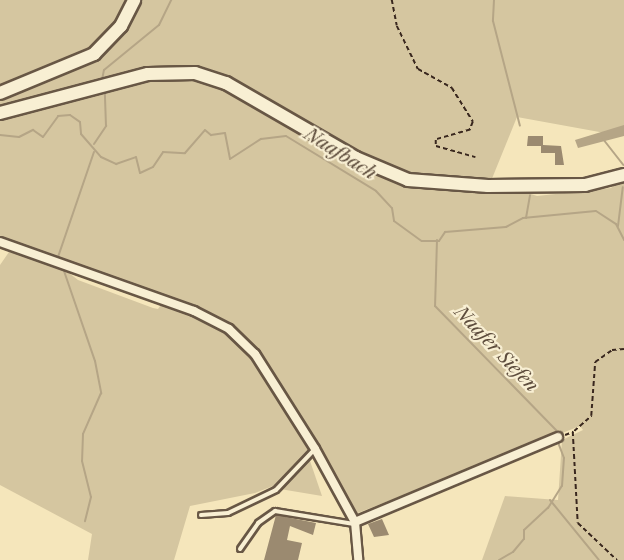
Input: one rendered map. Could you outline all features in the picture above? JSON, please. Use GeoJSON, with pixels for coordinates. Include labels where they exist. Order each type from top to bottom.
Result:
{"type":"FeatureCollection","features":[{"type":"Feature","properties":{"kind":"main road"},"geometry":{"type":"LineString","coordinates":[[0,93],[94,54],[121,26],[134,0]]}},
{"type":"Feature","properties":{"kind":"main road"},"geometry":{"type":"LineString","coordinates":[[0,113],[148,74],[195,73],[226,82],[356,158],[408,180],[488,186],[585,185],[624,176]]}},
{"type":"Feature","properties":{"kind":"street"},"geometry":{"type":"LineString","coordinates":[[0,242],[194,311],[229,329],[255,354],[315,449],[355,523],[358,560]]}},
{"type":"Feature","properties":{"kind":"street"},"geometry":{"type":"LineString","coordinates":[[355,523],[558,437]]}},
{"type":"Feature","properties":{"kind":"lane"},"geometry":{"type":"LineString","coordinates":[[201,515],[228,513],[276,490],[315,449]]}},
{"type":"Feature","properties":{"kind":"lane"},"geometry":{"type":"LineString","coordinates":[[240,549],[265,516],[274,511],[355,523]]}},
{"type":"Feature","properties":{"kind":"path"},"geometry":{"type":"LineString","coordinates":[[392,0],[397,26],[418,69],[452,88],[473,122],[470,130],[436,140],[436,146],[475,157]]}},
{"type":"Feature","properties":{"kind":"path"},"geometry":{"type":"LineString","coordinates":[[558,437],[573,432],[591,416],[595,362],[612,350],[624,349]]}},
{"type":"Feature","properties":{"kind":"path"},"geometry":{"type":"LineString","coordinates":[[573,432],[578,523],[617,560]]}},
{"type":"Feature","properties":{"kind":"shaded area"},"geometry":{"type":"Polygon","coordinates":[[[0,0],[624,0],[624,129],[605,133],[517,117],[491,181],[537,196],[611,188],[624,176],[624,560],[482,560],[505,496],[558,500],[562,440],[583,430],[580,426],[355,514],[269,369],[227,324],[0,240],[0,0]]]}},
{"type":"Feature","properties":{"kind":"shaded area"},"geometry":{"type":"Polygon","coordinates":[[[624,125],[624,136],[578,148],[575,140],[624,125]]]}},
{"type":"Feature","properties":{"kind":"shaded area"},"geometry":{"type":"Polygon","coordinates":[[[9,252],[60,266],[78,280],[153,308],[158,309],[163,302],[228,331],[251,354],[313,450],[278,484],[255,493],[190,506],[174,560],[88,560],[92,534],[0,485],[0,265],[9,252]]]}},
{"type":"Feature","properties":{"kind":"shaded area"},"geometry":{"type":"Polygon","coordinates":[[[309,458],[322,496],[280,489],[309,458]]]}},
{"type":"Feature","properties":{"kind":"building"},"geometry":{"type":"Polygon","coordinates":[[[528,136],[543,136],[543,145],[561,146],[564,165],[555,165],[555,153],[541,153],[541,146],[527,146],[528,136]]]}},
{"type":"Feature","properties":{"kind":"building"},"geometry":{"type":"Polygon","coordinates":[[[276,515],[316,523],[313,535],[290,526],[287,540],[302,543],[298,560],[264,560],[276,515]]]}},
{"type":"Feature","properties":{"kind":"building"},"geometry":{"type":"Polygon","coordinates":[[[382,519],[389,535],[374,537],[368,524],[382,519]]]}},
{"type":"Feature","properties":{"kind":"waterway"},"geometry":{"type":"LineString","coordinates":[[102,80],[104,70],[159,25],[171,0]]}},
{"type":"Feature","properties":{"kind":"waterway"},"geometry":{"type":"LineString","coordinates":[[494,0],[493,21],[520,126]]}},
{"type":"Feature","properties":{"kind":"waterway"},"geometry":{"type":"LineString","coordinates":[[94,144],[106,126],[105,93]]}},
{"type":"Feature","properties":{"kind":"waterway","name":"Naafbach"},"geometry":{"type":"LineString","coordinates":[[0,135],[19,137],[33,130],[43,137],[58,116],[70,115],[80,122],[81,134],[101,157],[116,164],[136,157],[140,173],[153,167],[163,152],[185,153],[205,130],[211,135],[225,133],[230,159],[261,139],[286,136],[376,191],[392,208],[394,221],[422,241],[439,241],[445,232],[506,227],[523,218],[596,211],[616,224],[624,240]]}},
{"type":"Feature","properties":{"kind":"waterway"},"geometry":{"type":"LineString","coordinates":[[603,139],[623,165]]}},
{"type":"Feature","properties":{"kind":"waterway"},"geometry":{"type":"LineString","coordinates":[[58,257],[94,152]]}},
{"type":"Feature","properties":{"kind":"waterway"},"geometry":{"type":"LineString","coordinates":[[618,226],[623,187]]}},
{"type":"Feature","properties":{"kind":"waterway"},"geometry":{"type":"LineString","coordinates":[[526,218],[530,195]]}},
{"type":"Feature","properties":{"kind":"waterway","name":"Naafer Siefen"},"geometry":{"type":"LineString","coordinates":[[437,240],[435,306],[558,432]]}},
{"type":"Feature","properties":{"kind":"waterway"},"geometry":{"type":"LineString","coordinates":[[64,271],[95,361],[101,393],[83,434],[82,461],[91,497],[85,521]]}},
{"type":"Feature","properties":{"kind":"waterway"},"geometry":{"type":"LineString","coordinates":[[499,560],[513,552],[524,539],[524,530],[548,508],[562,486],[564,458],[558,442]]}},
{"type":"Feature","properties":{"kind":"waterway","name":"Naafer Siefen"},"geometry":{"type":"LineString","coordinates":[[550,500],[599,560]]}}]}
